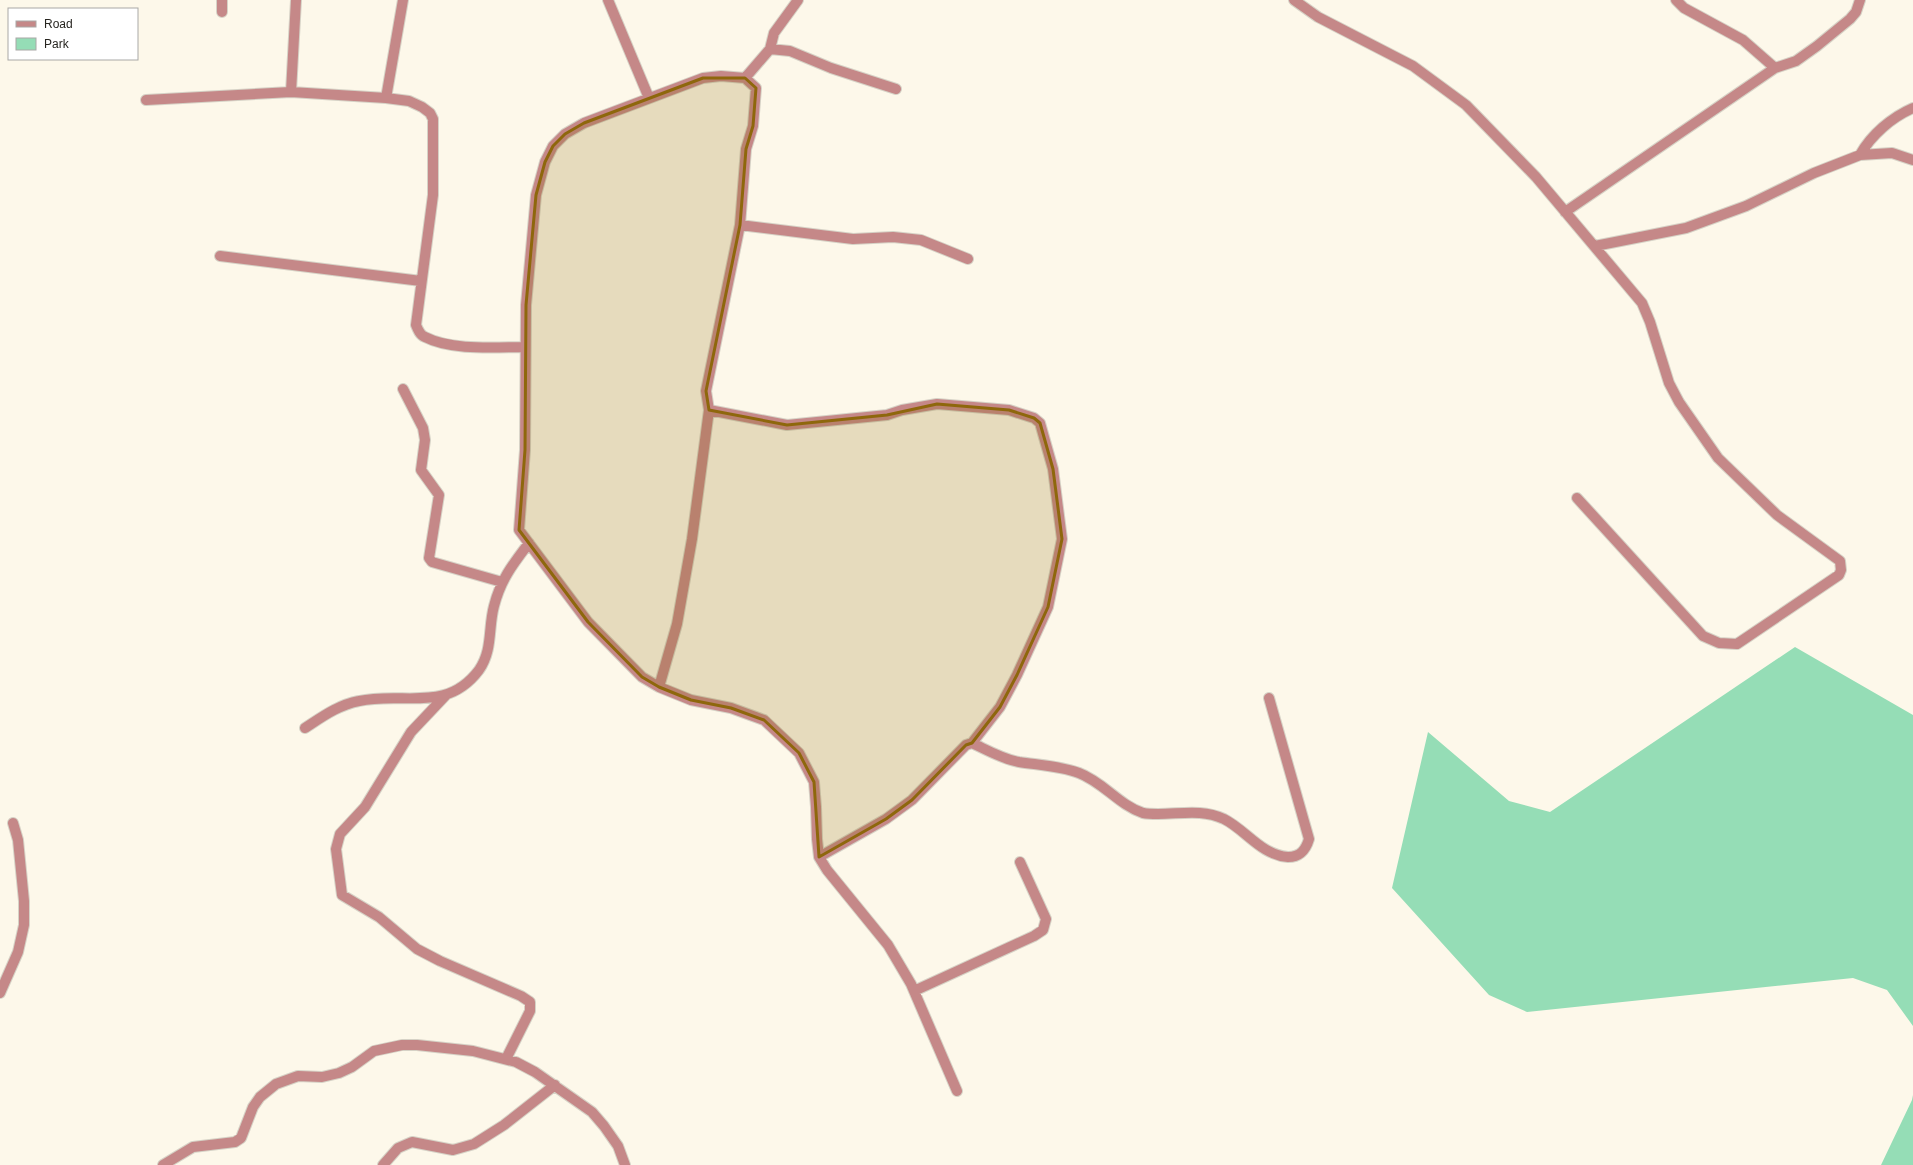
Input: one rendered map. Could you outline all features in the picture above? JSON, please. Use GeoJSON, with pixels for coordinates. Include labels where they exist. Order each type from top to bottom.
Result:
{"type":"FeatureCollection","features":[{"type":"Feature","properties":{"kind":"street"},"geometry":{"type":"LineString","coordinates":[[222,0],[222,12]]}},
{"type":"Feature","properties":{"kind":"street"},"geometry":{"type":"LineString","coordinates":[[291,92],[296,0]]}},
{"type":"Feature","properties":{"kind":"street"},"geometry":{"type":"LineString","coordinates":[[386,98],[402,0]]}},
{"type":"Feature","properties":{"kind":"street"},"geometry":{"type":"LineString","coordinates":[[608,0],[649,98]]}},
{"type":"Feature","properties":{"kind":"street"},"geometry":{"type":"LineString","coordinates":[[745,78],[770,49],[774,33],[798,0]]}},
{"type":"Feature","properties":{"kind":"street"},"geometry":{"type":"LineString","coordinates":[[1294,0],[1318,17],[1413,66],[1466,105],[1536,177],[1642,303],[1650,322],[1670,383],[1679,402],[1718,458],[1778,515],[1840,561],[1841,570],[1839,574],[1737,644],[1719,643],[1703,636],[1577,498]]}},
{"type":"Feature","properties":{"kind":"street"},"geometry":{"type":"LineString","coordinates":[[1676,0],[1684,8],[1743,40],[1775,68]]}},
{"type":"Feature","properties":{"kind":"street"},"geometry":{"type":"LineString","coordinates":[[1565,212],[1775,68],[1796,61],[1817,46],[1850,19],[1856,12],[1860,0]]}},
{"type":"Feature","properties":{"kind":"street"},"geometry":{"type":"LineString","coordinates":[[770,49],[790,51],[838,70],[896,89]]}},
{"type":"Feature","properties":{"kind":"street"},"geometry":{"type":"LineString","coordinates":[[659,687],[677,624],[692,539],[710,410],[706,391],[740,225],[746,149],[753,126],[756,88],[745,78],[721,76],[703,78],[584,123],[564,134],[553,146],[545,162],[536,195],[526,305],[525,450],[519,530],[588,622],[642,677],[659,687],[691,700],[731,708],[764,720],[799,753],[814,782],[816,839],[819,857],[827,870],[888,945],[914,991],[957,1091]]}},
{"type":"Feature","properties":{"kind":"street"},"geometry":{"type":"LineString","coordinates":[[146,100],[291,92],[386,98],[409,101],[422,107],[430,113],[433,119],[433,195],[416,325],[419,333],[424,337],[459,345],[482,348],[526,347]]}},
{"type":"Feature","properties":{"kind":"street"},"geometry":{"type":"LineString","coordinates":[[1860,155],[1866,144],[1884,126],[1913,108]]}},
{"type":"Feature","properties":{"kind":"street"},"geometry":{"type":"LineString","coordinates":[[1595,246],[1686,228],[1746,206],[1814,174],[1860,155],[1892,153],[1913,160]]}},
{"type":"Feature","properties":{"kind":"street"},"geometry":{"type":"LineString","coordinates":[[740,225],[853,239],[893,237],[921,240],[968,259]]}},
{"type":"Feature","properties":{"kind":"street"},"geometry":{"type":"LineString","coordinates":[[220,256],[421,281]]}},
{"type":"Feature","properties":{"kind":"street"},"geometry":{"type":"LineString","coordinates":[[402,389],[423,428],[425,440],[421,470],[439,496],[429,558],[432,562],[502,582]]}},
{"type":"Feature","properties":{"kind":"street"},"geometry":{"type":"LineString","coordinates":[[710,410],[787,425],[887,415],[902,410],[937,404],[1009,410],[1034,418],[1040,423],[1053,470],[1062,539],[1048,607],[1017,676],[1000,707],[972,742],[966,745],[912,800],[886,819],[819,857]]}},
{"type":"Feature","properties":{"kind":"street"},"geometry":{"type":"LineString","coordinates":[[305,728],[340,706],[358,701],[384,697],[423,700],[446,695],[465,686],[480,669],[488,652],[494,608],[502,582],[529,543]]}},
{"type":"Feature","properties":{"kind":"street"},"geometry":{"type":"LineString","coordinates":[[446,695],[411,732],[365,807],[340,834],[336,842],[336,848],[342,895],[379,916],[417,949],[452,967],[521,996],[530,1002],[530,1011],[506,1059]]}},
{"type":"Feature","properties":{"kind":"street"},"geometry":{"type":"LineString","coordinates":[[972,742],[999,756],[1018,762],[1057,767],[1080,773],[1096,782],[1130,808],[1145,814],[1190,812],[1209,814],[1224,820],[1272,854],[1298,856],[1306,848],[1309,838],[1269,698]]}},
{"type":"Feature","properties":{"kind":"street"},"geometry":{"type":"LineString","coordinates":[[0,993],[18,952],[24,925],[24,901],[18,840],[13,823]]}},
{"type":"Feature","properties":{"kind":"street"},"geometry":{"type":"LineString","coordinates":[[914,991],[1044,930],[1046,919],[1020,862]]}},
{"type":"Feature","properties":{"kind":"street"},"geometry":{"type":"LineString","coordinates":[[163,1165],[193,1147],[236,1142],[241,1138],[253,1107],[260,1097],[276,1084],[298,1076],[322,1077],[339,1073],[352,1067],[374,1051],[402,1045],[417,1045],[473,1051],[516,1062],[535,1072],[592,1112],[618,1146],[626,1165]]}},
{"type":"Feature","properties":{"kind":"street"},"geometry":{"type":"LineString","coordinates":[[383,1165],[398,1148],[412,1142],[453,1150],[474,1144],[504,1125],[555,1085]]}},
{"type":"Feature","properties":{"kind":"highlighted area"},"geometry":{"type":"Polygon","coordinates":[[[703,78],[745,78],[756,88],[753,126],[746,149],[740,225],[706,391],[709,410],[787,425],[887,415],[937,404],[1009,410],[1034,418],[1040,423],[1053,469],[1062,539],[1048,607],[1017,675],[1000,707],[972,743],[966,745],[912,800],[886,819],[819,857],[814,782],[799,753],[764,720],[731,708],[691,700],[659,687],[642,677],[588,622],[519,530],[525,450],[526,305],[536,195],[545,162],[553,146],[565,134],[584,123],[703,78]]]}},
{"type":"Feature","properties":{"kind":"green space"},"geometry":{"type":"Polygon","coordinates":[[[1795,647],[1913,715],[1913,1026],[1887,990],[1853,978],[1527,1012],[1489,995],[1392,888],[1428,732],[1509,801],[1550,812],[1795,647]]]}},
{"type":"Feature","properties":{"kind":"green space"},"geometry":{"type":"Polygon","coordinates":[[[1913,1095],[1913,1165],[1881,1165],[1912,1100],[1913,1095]]]}}]}
